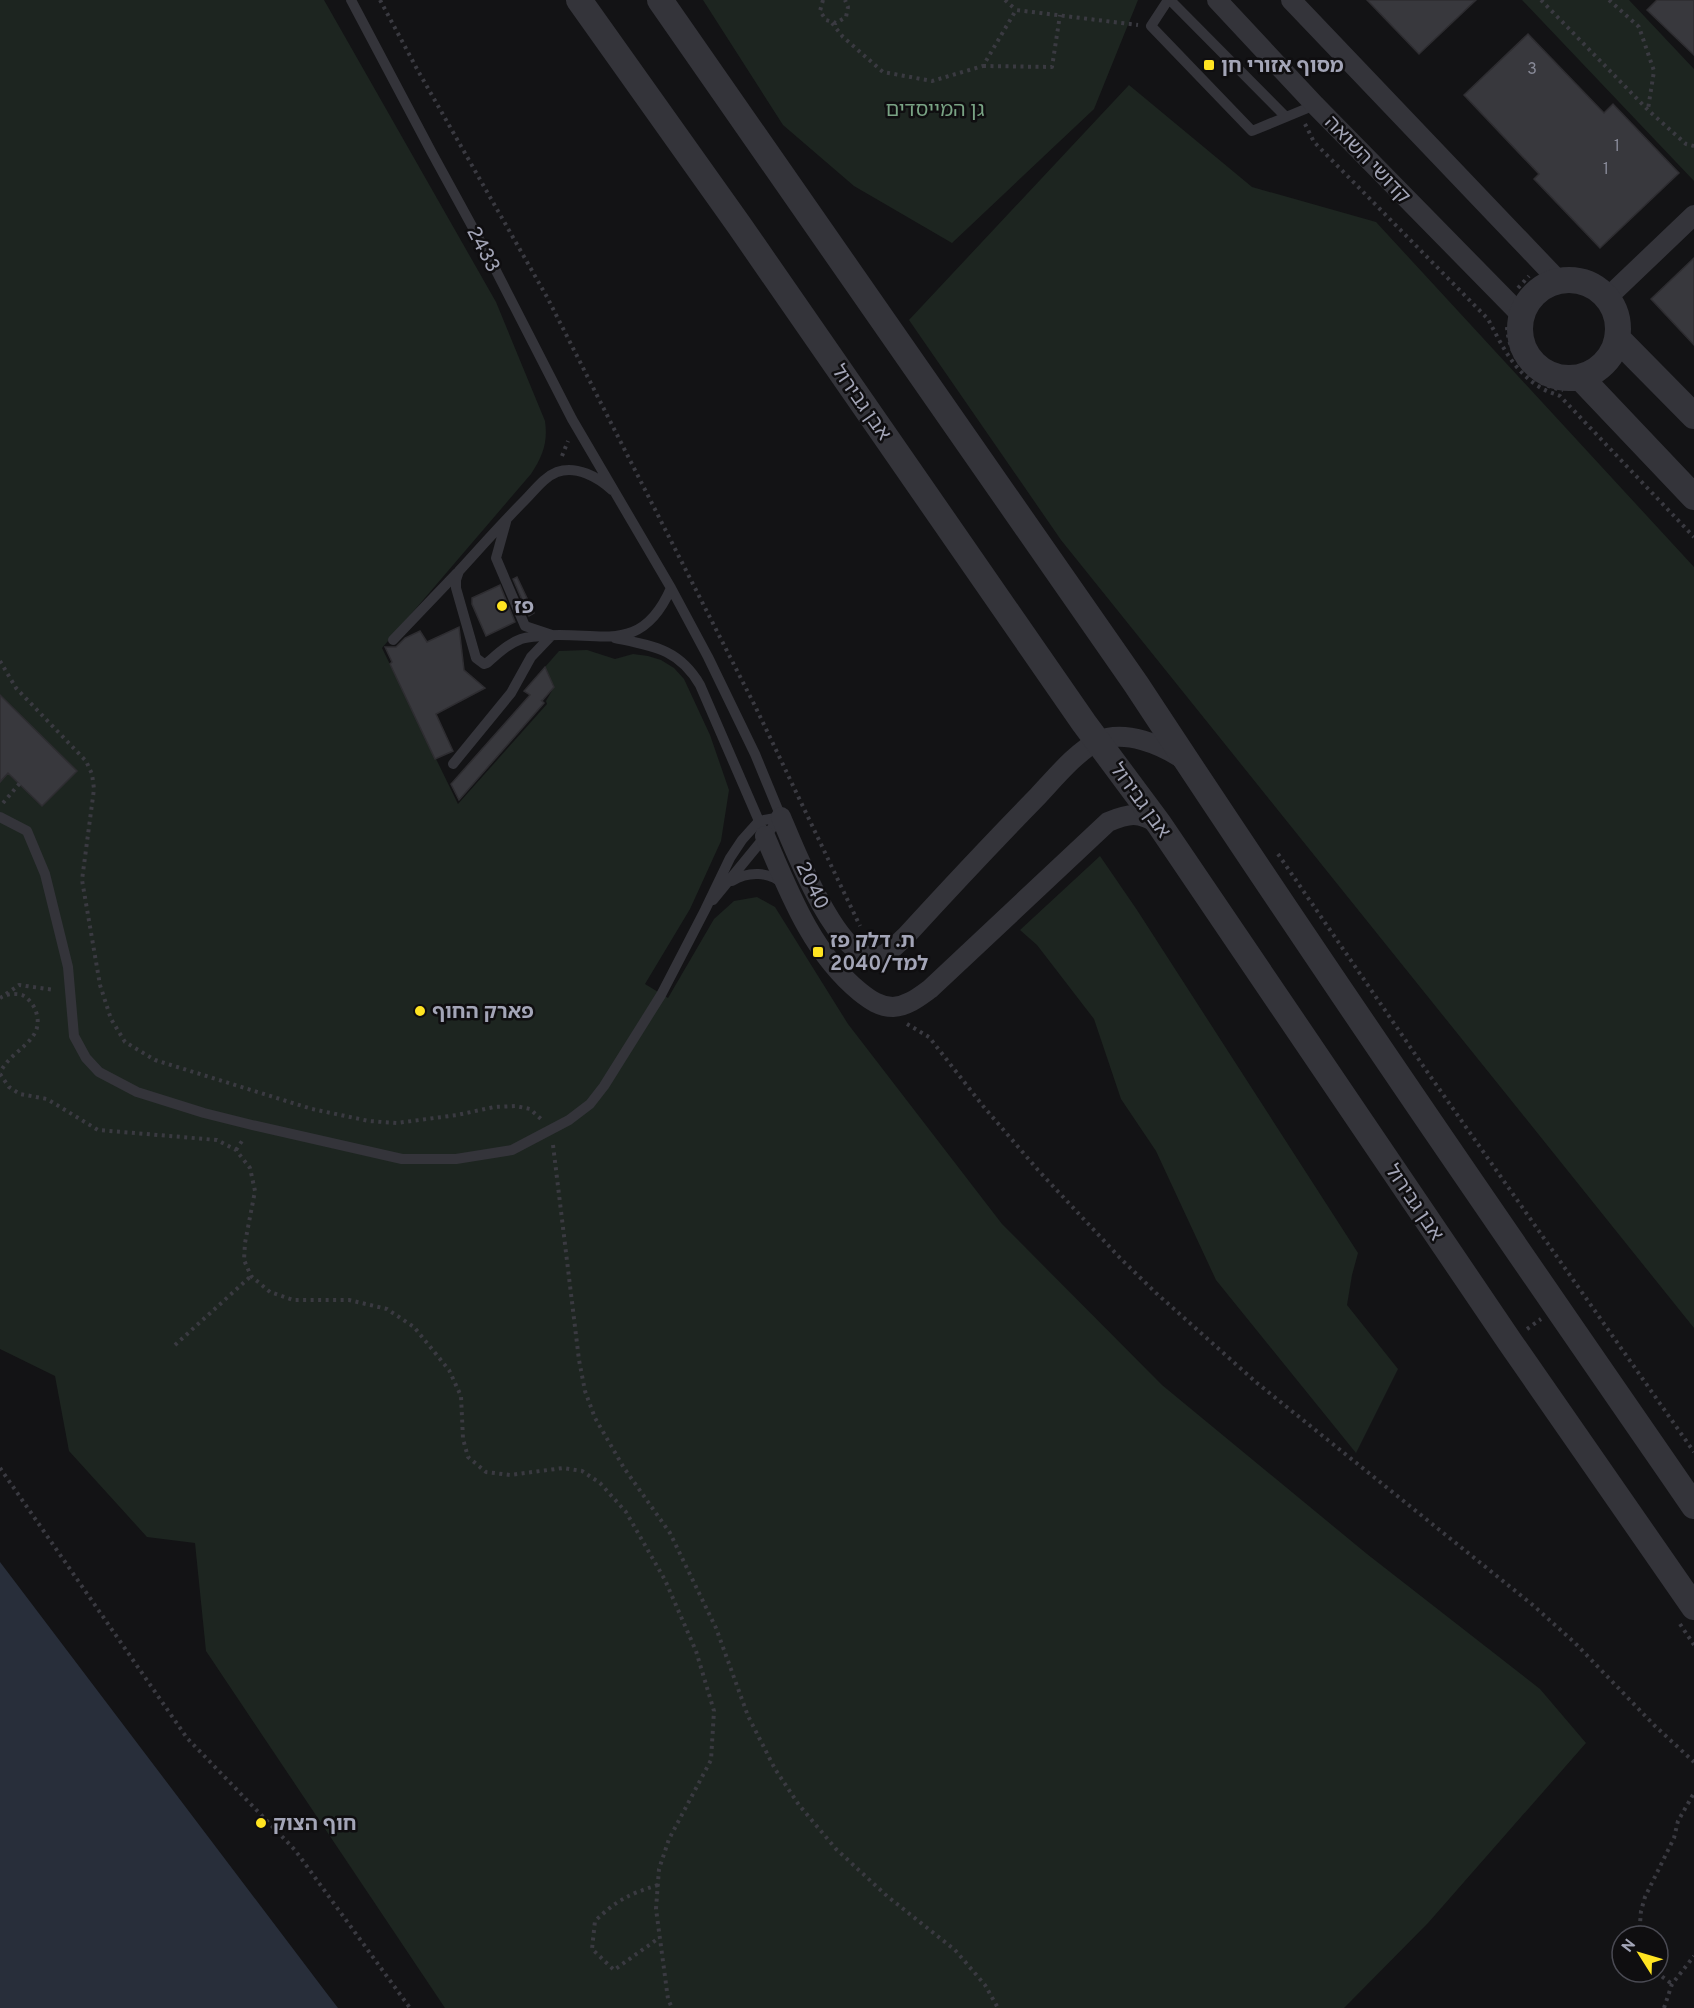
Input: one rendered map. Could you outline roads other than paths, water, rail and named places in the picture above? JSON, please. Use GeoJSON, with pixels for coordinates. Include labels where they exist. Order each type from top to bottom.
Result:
{"type":"FeatureCollection","features":[{"type":"Feature","properties":{"kind":"street","name":"אבן גבירול"},"geometry":{"type":"LineString","coordinates":[[579,0],[1159,825],[1510,1342],[1694,1607]]}},
{"type":"Feature","properties":{"kind":"street"},"geometry":{"type":"LineString","coordinates":[[660,0],[1123,665],[1694,1506]]}},
{"type":"Feature","properties":{"kind":"street","name":"קדושי השואה"},"geometry":{"type":"LineString","coordinates":[[1216,0],[1307,109],[1522,316]]}},
{"type":"Feature","properties":{"kind":"street"},"geometry":{"type":"LineString","coordinates":[[1291,0],[1559,281]]}},
{"type":"Feature","properties":{"kind":"street"},"geometry":{"type":"LineString","coordinates":[[1607,298],[1694,215]]}},
{"type":"Feature","properties":{"kind":"street"},"geometry":{"type":"LineString","coordinates":[[1573,280],[1586,283],[1607,298],[1618,324],[1613,352],[1604,363],[1593,372],[1580,377],[1563,378],[1547,374],[1533,364],[1524,349],[1520,333],[1522,316],[1527,304],[1536,294],[1559,281],[1573,280]]}},
{"type":"Feature","properties":{"kind":"street"},"geometry":{"type":"LineString","coordinates":[[1617,338],[1694,416]]}},
{"type":"Feature","properties":{"kind":"street"},"geometry":{"type":"LineString","coordinates":[[1580,377],[1694,497]]}},
{"type":"Feature","properties":{"kind":"street"},"geometry":{"type":"LineString","coordinates":[[1098,741],[1114,737],[1138,740],[1163,748],[1187,761]]}},
{"type":"Feature","properties":{"kind":"street","name":"2040"},"geometry":{"type":"LineString","coordinates":[[781,817],[824,910],[836,928],[855,949],[874,958],[889,952],[906,936],[1053,781],[1079,755],[1098,741]]}},
{"type":"Feature","properties":{"kind":"street","name":"2040"},"geometry":{"type":"LineString","coordinates":[[762,829],[788,889],[823,954],[837,972],[875,1003],[894,1007],[916,999],[930,988],[1108,822],[1124,815],[1138,815],[1159,825]]}},
{"type":"Feature","properties":{"kind":"lane","name":"2433"},"geometry":{"type":"LineString","coordinates":[[351,0],[490,259],[572,419],[618,496]]}},
{"type":"Feature","properties":{"kind":"lane"},"geometry":{"type":"LineString","coordinates":[[1286,117],[1169,0],[1150,26],[1252,131],[1307,109]]}},
{"type":"Feature","properties":{"kind":"lane"},"geometry":{"type":"LineString","coordinates":[[393,640],[545,479],[555,473],[575,470],[597,478],[618,496]]}},
{"type":"Feature","properties":{"kind":"lane","name":"2040"},"geometry":{"type":"LineString","coordinates":[[618,496],[708,657],[755,754],[781,817]]}},
{"type":"Feature","properties":{"kind":"lane"},"geometry":{"type":"LineString","coordinates":[[507,519],[496,558],[525,626],[552,634]]}},
{"type":"Feature","properties":{"kind":"lane"},"geometry":{"type":"LineString","coordinates":[[459,571],[456,588],[476,658],[480,663],[487,663],[506,646],[523,638],[552,634],[612,638],[633,632],[652,619],[671,588]]}},
{"type":"Feature","properties":{"kind":"lane"},"geometry":{"type":"LineString","coordinates":[[453,764],[511,693],[531,657],[552,634]]}},
{"type":"Feature","properties":{"kind":"lane","name":"2040"},"geometry":{"type":"LineString","coordinates":[[612,638],[663,650],[676,657],[692,672],[700,685],[762,829]]}},
{"type":"Feature","properties":{"kind":"lane"},"geometry":{"type":"LineString","coordinates":[[0,817],[27,831],[45,874],[68,967],[74,1036],[86,1058],[99,1072],[137,1092],[204,1113],[402,1158],[456,1159],[512,1150],[551,1130],[590,1104],[604,1086],[661,995],[730,858],[742,840],[781,817]]}},
{"type":"Feature","properties":{"kind":"lane"},"geometry":{"type":"LineString","coordinates":[[705,910],[723,889],[762,829]]}},
{"type":"Feature","properties":{"kind":"lane"},"geometry":{"type":"LineString","coordinates":[[723,889],[739,877],[748,874],[770,876],[779,880],[788,889]]}},
{"type":"Feature","properties":{"kind":"water"},"geometry":{"type":"Polygon","coordinates":[[[0,1562],[328,1995],[338,2008],[0,2008],[0,1562]]]}},
{"type":"Feature","properties":{"kind":"place","name":"מסוף אזורי חן"},"geometry":{"type":"Point","coordinates":[1209,65]}},
{"type":"Feature","properties":{"kind":"place","name":"פז"},"geometry":{"type":"Point","coordinates":[502,606]}},
{"type":"Feature","properties":{"kind":"place","name":"ת. דלק פז למד/2040"},"geometry":{"type":"Point","coordinates":[818,952]}},
{"type":"Feature","properties":{"kind":"place","name":"פארק החוף"},"geometry":{"type":"Point","coordinates":[420,1011]}},
{"type":"Feature","properties":{"kind":"place","name":"חוף הצוק"},"geometry":{"type":"Point","coordinates":[261,1823]}},
{"type":"Feature","properties":{"kind":"park label","name":"גן המייסדים"},"geometry":{"type":"Point","coordinates":[935,109]}}]}
